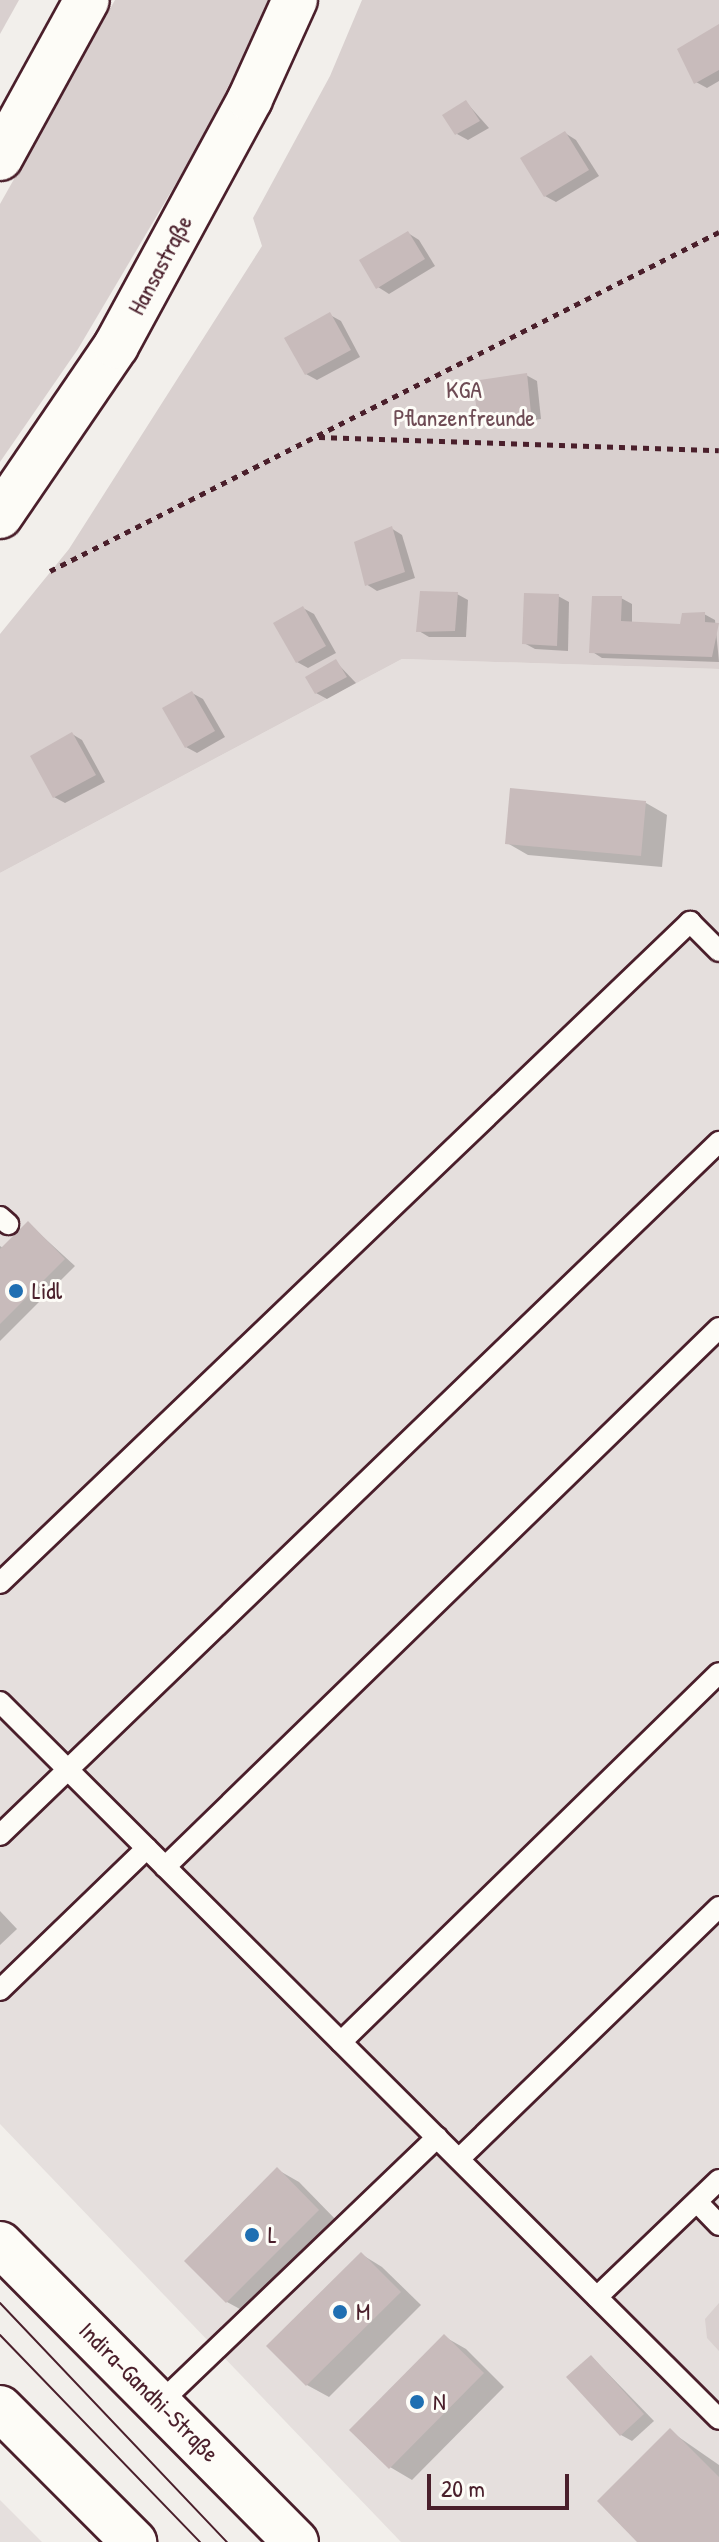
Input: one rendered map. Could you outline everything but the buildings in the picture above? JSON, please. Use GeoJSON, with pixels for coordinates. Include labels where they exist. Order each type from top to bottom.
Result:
{"type":"FeatureCollection","features":[{"type":"Feature","properties":{"kind":"main road"},"geometry":{"type":"LineString","coordinates":[[0,158],[87,0]]}},
{"type":"Feature","properties":{"kind":"main road","name":"Hansastraße"},"geometry":{"type":"LineString","coordinates":[[0,516],[116,346],[250,99],[295,0]]}},
{"type":"Feature","properties":{"kind":"main road","name":"Indira-Gandhi-Straße"},"geometry":{"type":"LineString","coordinates":[[0,2244],[296,2542]]}},
{"type":"Feature","properties":{"kind":"main road"},"geometry":{"type":"LineString","coordinates":[[0,2408],[134,2542]]}},
{"type":"Feature","properties":{"kind":"lane"},"geometry":{"type":"LineString","coordinates":[[0,1583],[690,922],[719,951]]}},
{"type":"Feature","properties":{"kind":"lane"},"geometry":{"type":"LineString","coordinates":[[0,1835],[719,1142]]}},
{"type":"Feature","properties":{"kind":"lane"},"geometry":{"type":"LineString","coordinates":[[165,1867],[719,1328]]}},
{"type":"Feature","properties":{"kind":"lane"},"geometry":{"type":"LineString","coordinates":[[341,2042],[719,1673]]}},
{"type":"Feature","properties":{"kind":"lane"},"geometry":{"type":"LineString","coordinates":[[0,1702],[719,2419]]}},
{"type":"Feature","properties":{"kind":"lane"},"geometry":{"type":"LineString","coordinates":[[0,1990],[147,1848]]}},
{"type":"Feature","properties":{"kind":"lane"},"geometry":{"type":"LineString","coordinates":[[459,2159],[719,1907]]}},
{"type":"Feature","properties":{"kind":"lane"},"geometry":{"type":"LineString","coordinates":[[160,2403],[437,2137]]}},
{"type":"Feature","properties":{"kind":"lane"},"geometry":{"type":"LineString","coordinates":[[597,2297],[719,2180]]}},
{"type":"Feature","properties":{"kind":"lane"},"geometry":{"type":"LineString","coordinates":[[697,2202],[719,2225]]}},
{"type":"Feature","properties":{"kind":"path"},"geometry":{"type":"LineString","coordinates":[[50,571],[719,232]]}},
{"type":"Feature","properties":{"kind":"path"},"geometry":{"type":"LineString","coordinates":[[318,437],[719,450]]}},
{"type":"Feature","properties":{"kind":"shaded area"},"geometry":{"type":"Polygon","coordinates":[[[402,659],[719,669],[719,2542],[401,2542],[0,2124],[0,873],[402,659]]]}},
{"type":"Feature","properties":{"kind":"shaded area"},"geometry":{"type":"Polygon","coordinates":[[[0,2500],[42,2542],[0,2542],[0,2500]]]}},
{"type":"Feature","properties":{"kind":"green space"},"geometry":{"type":"Polygon","coordinates":[[[0,0],[19,0],[0,34],[0,0]]]}},
{"type":"Feature","properties":{"kind":"green space"},"geometry":{"type":"Polygon","coordinates":[[[115,0],[271,0],[220,109],[78,349],[0,462],[0,204],[115,0]]]}},
{"type":"Feature","properties":{"kind":"green space","name":"KGA Pflanzenfreunde"},"geometry":{"type":"Polygon","coordinates":[[[362,0],[719,0],[719,669],[402,659],[0,873],[0,634],[69,549],[262,246],[253,218],[330,76],[362,0]]]}},
{"type":"Feature","properties":{"kind":"green space"},"geometry":{"type":"Polygon","coordinates":[[[719,2303],[719,2351],[707,2338],[705,2319],[719,2303]]]}},
{"type":"Feature","properties":{"kind":"tram line"},"geometry":{"type":"LineString","coordinates":[[0,2303],[227,2542]]}},
{"type":"Feature","properties":{"kind":"tram line"},"geometry":{"type":"LineString","coordinates":[[0,2335],[200,2542]]}},
{"type":"Feature","properties":{"kind":"place","name":"Lidl"},"geometry":{"type":"Point","coordinates":[16,1291]}},
{"type":"Feature","properties":{"kind":"place","name":"L"},"geometry":{"type":"Point","coordinates":[252,2235]}},
{"type":"Feature","properties":{"kind":"place","name":"M"},"geometry":{"type":"Point","coordinates":[340,2312]}},
{"type":"Feature","properties":{"kind":"place","name":"N"},"geometry":{"type":"Point","coordinates":[417,2402]}}]}
